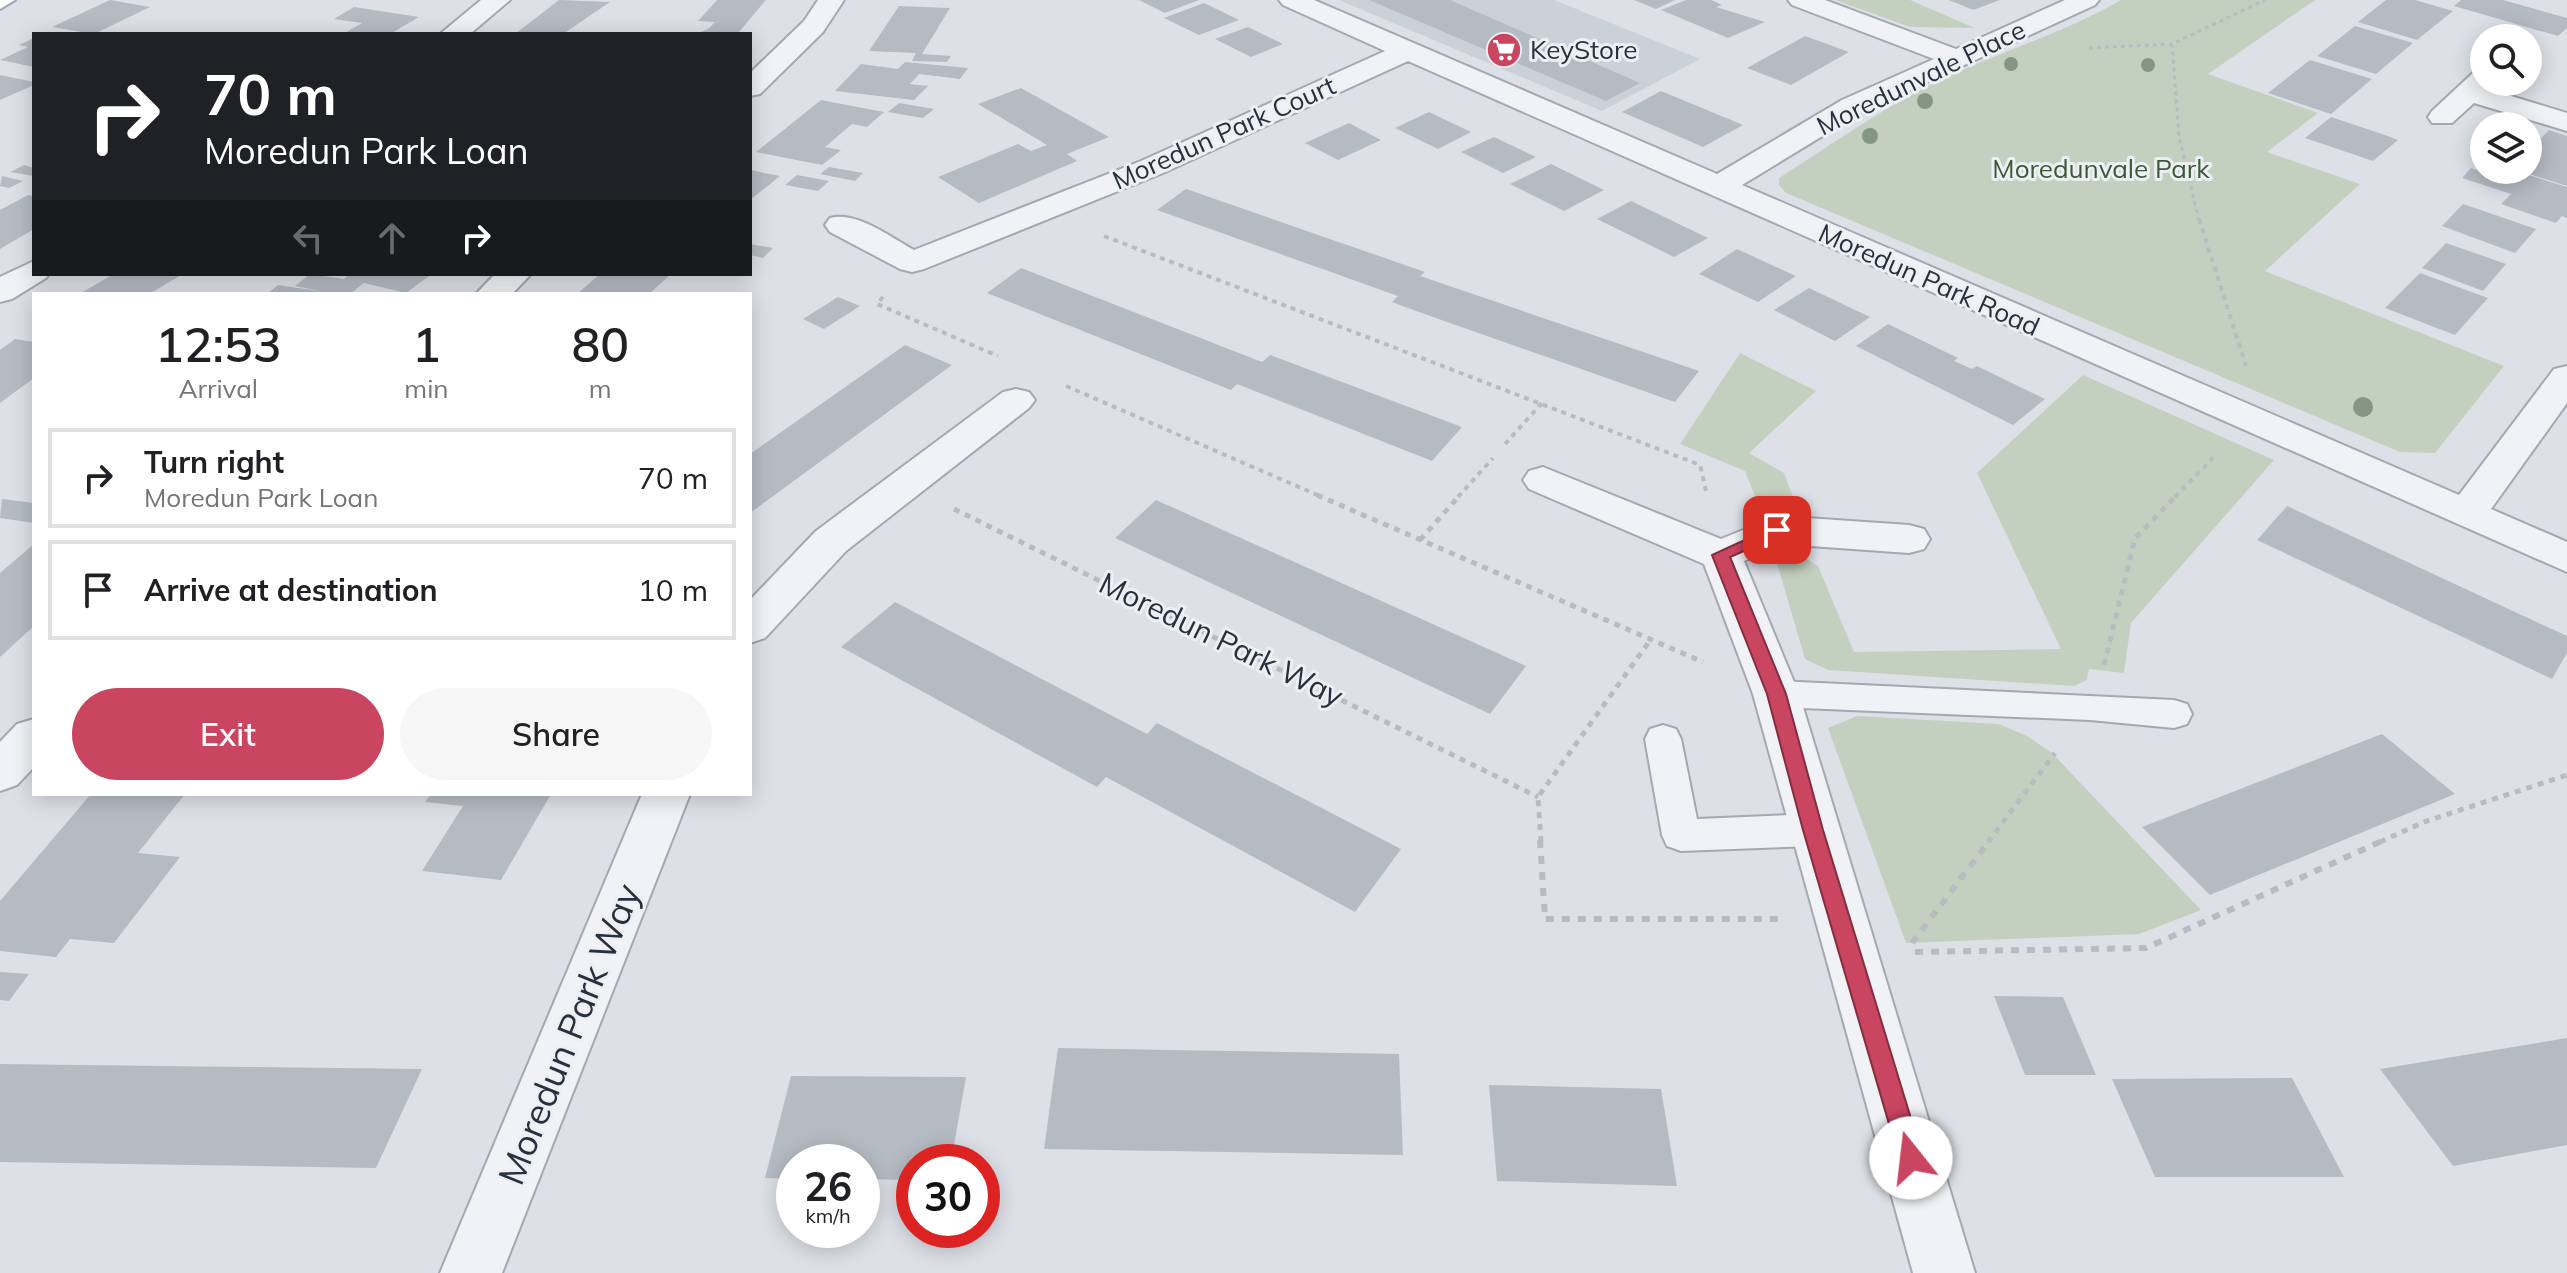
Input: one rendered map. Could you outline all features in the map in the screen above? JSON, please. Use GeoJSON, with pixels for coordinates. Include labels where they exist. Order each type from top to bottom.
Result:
{"type":"FeatureCollection","features":[{"type":"Feature","properties":{"kind":"street"},"geometry":{"type":"LineString","coordinates":[[456,32],[497,0]]}},
{"type":"Feature","properties":{"kind":"street"},"geometry":{"type":"LineString","coordinates":[[752,86],[804,36],[831,0]]}},
{"type":"Feature","properties":{"kind":"street","name":"Moredun Park Road"},"geometry":{"type":"LineString","coordinates":[[1292,0],[2567,558]]}},
{"type":"Feature","properties":{"kind":"street"},"geometry":{"type":"LineString","coordinates":[[1801,0],[1954,57]]}},
{"type":"Feature","properties":{"kind":"street","name":"Moredunvale Place"},"geometry":{"type":"LineString","coordinates":[[1718,187],[1852,106],[1954,57],[2086,0]]}},
{"type":"Feature","properties":{"kind":"street","name":"Moredun Park Court"},"geometry":{"type":"LineString","coordinates":[[912,262],[1152,167],[1405,52]]}},
{"type":"Feature","properties":{"kind":"street"},"geometry":{"type":"LineString","coordinates":[[2442,117],[2470,91]]}},
{"type":"Feature","properties":{"kind":"street"},"geometry":{"type":"LineString","coordinates":[[2503,96],[2567,122]]}},
{"type":"Feature","properties":{"kind":"street"},"geometry":{"type":"LineString","coordinates":[[841,225],[912,262]]}},
{"type":"Feature","properties":{"kind":"street"},"geometry":{"type":"LineString","coordinates":[[0,292],[32,272]]}},
{"type":"Feature","properties":{"kind":"street"},"geometry":{"type":"LineString","coordinates":[[495,292],[512,276]]}},
{"type":"Feature","properties":{"kind":"street"},"geometry":{"type":"LineString","coordinates":[[2466,514],[2567,377]]}},
{"type":"Feature","properties":{"kind":"street"},"geometry":{"type":"LineString","coordinates":[[752,625],[831,541],[1016,400]]}},
{"type":"Feature","properties":{"kind":"street"},"geometry":{"type":"LineString","coordinates":[[1543,480],[1721,555],[1776,694],[1944,1273]]}},
{"type":"Feature","properties":{"kind":"street"},"geometry":{"type":"LineString","coordinates":[[1721,555],[1777,530],[1909,539]]}},
{"type":"Feature","properties":{"kind":"street"},"geometry":{"type":"LineString","coordinates":[[0,772],[32,739]]}},
{"type":"Feature","properties":{"kind":"street","name":"Moredun Park Way"},"geometry":{"type":"LineString","coordinates":[[471,1273],[665,796]]}},
{"type":"Feature","properties":{"kind":"lane"},"geometry":{"type":"LineString","coordinates":[[1776,694],[2090,707],[2174,714]]}},
{"type":"Feature","properties":{"kind":"lane"},"geometry":{"type":"LineString","coordinates":[[1663,739],[1681,835],[1813,830]]}},
{"type":"Feature","properties":{"kind":"path","name":"Moredun Park Court"},"geometry":{"type":"LineString","coordinates":[[1042,213],[1700,465],[1721,555]]}},
{"type":"Feature","properties":{"kind":"path"},"geometry":{"type":"LineString","coordinates":[[912,262],[877,304],[1003,359]]}},
{"type":"Feature","properties":{"kind":"path"},"geometry":{"type":"LineString","coordinates":[[1061,383],[1776,694]]}},
{"type":"Feature","properties":{"kind":"path"},"geometry":{"type":"LineString","coordinates":[[1420,540],[1542,403]]}},
{"type":"Feature","properties":{"kind":"path","name":"Moredun Park Way"},"geometry":{"type":"LineString","coordinates":[[904,484],[1538,797]]}},
{"type":"Feature","properties":{"kind":"path"},"geometry":{"type":"LineString","coordinates":[[1651,639],[1538,797],[1545,919],[1800,919],[1844,929]]}},
{"type":"Feature","properties":{"kind":"path"},"geometry":{"type":"LineString","coordinates":[[2090,707],[1906,952],[2146,948],[2424,822],[2567,775]]}},
{"type":"Feature","properties":{"kind":"shaded area"},"geometry":{"type":"Polygon","coordinates":[[[1339,0],[1554,0],[1700,59],[1602,111],[1339,0]]]}},
{"type":"Feature","properties":{"kind":"green space"},"geometry":{"type":"Polygon","coordinates":[[[1835,0],[1910,0],[1975,28],[1910,27],[1835,0]]]}},
{"type":"Feature","properties":{"kind":"green space","name":"Moredunvale Park"},"geometry":{"type":"Polygon","coordinates":[[[2121,0],[2315,0],[2208,74],[2318,113],[2267,152],[2360,184],[2265,271],[2504,366],[2435,453],[2400,452],[1786,193],[1779,185],[1779,178],[1908,97],[2121,0]]]}},
{"type":"Feature","properties":{"kind":"green space"},"geometry":{"type":"Polygon","coordinates":[[[1740,353],[1816,391],[1749,453],[1784,473],[1793,497],[1782,508],[1760,509],[1745,471],[1680,444],[1740,353]]]}},
{"type":"Feature","properties":{"kind":"green space"},"geometry":{"type":"Polygon","coordinates":[[[2083,375],[2274,460],[2131,623],[2124,673],[2089,669],[2087,680],[2074,686],[1828,670],[1805,659],[1774,553],[1794,551],[1818,566],[1854,652],[2061,649],[1977,473],[2083,375]]]}},
{"type":"Feature","properties":{"kind":"green space"},"geometry":{"type":"Polygon","coordinates":[[[1857,716],[1999,724],[2027,736],[2052,753],[2201,910],[2139,934],[1906,943],[1828,728],[1857,716]]]}},
{"type":"Feature","properties":{"kind":"building"},"geometry":{"type":"Polygon","coordinates":[[[110,0],[150,7],[98,32],[52,27],[110,0]]]}},
{"type":"Feature","properties":{"kind":"building"},"geometry":{"type":"Polygon","coordinates":[[[559,0],[610,2],[566,32],[518,32],[559,0]]]}},
{"type":"Feature","properties":{"kind":"building"},"geometry":{"type":"Polygon","coordinates":[[[717,0],[766,0],[739,32],[701,32],[715,22],[698,21],[717,0]]]}},
{"type":"Feature","properties":{"kind":"building"},"geometry":{"type":"Polygon","coordinates":[[[1139,0],[1199,0],[1165,13],[1139,0]]]}},
{"type":"Feature","properties":{"kind":"building"},"geometry":{"type":"Polygon","coordinates":[[[1369,0],[1450,0],[1640,83],[1606,101],[1369,0]]]}},
{"type":"Feature","properties":{"kind":"building"},"geometry":{"type":"Polygon","coordinates":[[[1634,0],[1675,0],[1656,9],[1634,0]]]}},
{"type":"Feature","properties":{"kind":"building"},"geometry":{"type":"Polygon","coordinates":[[[1686,0],[1711,0],[1722,5],[1716,7],[1765,22],[1728,38],[1661,10],[1686,0]]]}},
{"type":"Feature","properties":{"kind":"building"},"geometry":{"type":"Polygon","coordinates":[[[1949,0],[2000,0],[1973,10],[1949,0]]]}},
{"type":"Feature","properties":{"kind":"building"},"geometry":{"type":"Polygon","coordinates":[[[2386,0],[2415,0],[2453,11],[2417,40],[2358,22],[2386,0]]]}},
{"type":"Feature","properties":{"kind":"building"},"geometry":{"type":"Polygon","coordinates":[[[2461,0],[2503,0],[2567,18],[2567,28],[2558,36],[2542,31],[2542,24],[2516,24],[2454,6],[2461,0]]]}},
{"type":"Feature","properties":{"kind":"building"},"geometry":{"type":"Polygon","coordinates":[[[1204,3],[1239,20],[1199,35],[1164,18],[1204,3]]]}},
{"type":"Feature","properties":{"kind":"building"},"geometry":{"type":"Polygon","coordinates":[[[899,6],[950,8],[922,54],[951,56],[947,62],[912,61],[916,53],[869,51],[899,6]]]}},
{"type":"Feature","properties":{"kind":"building"},"geometry":{"type":"Polygon","coordinates":[[[354,7],[419,17],[393,32],[346,32],[362,23],[334,19],[354,7]]]}},
{"type":"Feature","properties":{"kind":"building"},"geometry":{"type":"Polygon","coordinates":[[[2355,26],[2413,43],[2376,74],[2317,56],[2355,26]]]}},
{"type":"Feature","properties":{"kind":"building"},"geometry":{"type":"Polygon","coordinates":[[[1248,27],[1283,44],[1251,57],[1215,39],[1248,27]]]}},
{"type":"Feature","properties":{"kind":"building"},"geometry":{"type":"Polygon","coordinates":[[[1805,36],[1849,52],[1791,85],[1747,68],[1805,36]]]}},
{"type":"Feature","properties":{"kind":"building"},"geometry":{"type":"Polygon","coordinates":[[[32,39],[32,67],[0,60],[28,47],[19,45],[32,39]]]}},
{"type":"Feature","properties":{"kind":"building"},"geometry":{"type":"Polygon","coordinates":[[[2310,60],[2372,79],[2331,114],[2268,93],[2310,60]]]}},
{"type":"Feature","properties":{"kind":"building"},"geometry":{"type":"Polygon","coordinates":[[[905,62],[968,68],[960,79],[919,74],[910,84],[928,86],[914,100],[835,91],[861,64],[898,69],[905,62]]]}},
{"type":"Feature","properties":{"kind":"building"},"geometry":{"type":"Polygon","coordinates":[[[0,75],[32,82],[32,86],[0,100],[0,75]]]}},
{"type":"Feature","properties":{"kind":"building"},"geometry":{"type":"Polygon","coordinates":[[[1021,88],[1109,137],[1067,154],[1077,161],[979,203],[938,177],[1018,144],[1031,151],[1047,145],[978,104],[1021,88]]]}},
{"type":"Feature","properties":{"kind":"building"},"geometry":{"type":"Polygon","coordinates":[[[1661,91],[1743,125],[1703,147],[1622,112],[1661,91]]]}},
{"type":"Feature","properties":{"kind":"building"},"geometry":{"type":"Polygon","coordinates":[[[821,100],[884,112],[867,127],[852,124],[825,147],[841,150],[822,165],[756,152],[821,100]]]}},
{"type":"Feature","properties":{"kind":"building"},"geometry":{"type":"Polygon","coordinates":[[[899,103],[934,109],[923,118],[888,112],[899,103]]]}},
{"type":"Feature","properties":{"kind":"building"},"geometry":{"type":"Polygon","coordinates":[[[1429,112],[1471,132],[1438,149],[1395,128],[1429,112]]]}},
{"type":"Feature","properties":{"kind":"building"},"geometry":{"type":"Polygon","coordinates":[[[2331,117],[2398,140],[2373,161],[2305,138],[2331,117]]]}},
{"type":"Feature","properties":{"kind":"building"},"geometry":{"type":"Polygon","coordinates":[[[1349,123],[1381,140],[1338,160],[1305,143],[1349,123]]]}},
{"type":"Feature","properties":{"kind":"building"},"geometry":{"type":"Polygon","coordinates":[[[2549,130],[2567,136],[2567,186],[2542,178],[2542,137],[2549,130]]]}},
{"type":"Feature","properties":{"kind":"building"},"geometry":{"type":"Polygon","coordinates":[[[1494,137],[1536,157],[1503,173],[1461,152],[1494,137]]]}},
{"type":"Feature","properties":{"kind":"building"},"geometry":{"type":"Polygon","coordinates":[[[1551,164],[1604,190],[1564,211],[1510,184],[1551,164]]]}},
{"type":"Feature","properties":{"kind":"building"},"geometry":{"type":"Polygon","coordinates":[[[24,165],[32,167],[32,176],[10,172],[24,165]]]}},
{"type":"Feature","properties":{"kind":"building"},"geometry":{"type":"Polygon","coordinates":[[[829,167],[863,173],[855,181],[820,174],[829,167]]]}},
{"type":"Feature","properties":{"kind":"building"},"geometry":{"type":"Polygon","coordinates":[[[2470,169],[2470,181],[2462,178],[2470,169]]]}},
{"type":"Feature","properties":{"kind":"building"},"geometry":{"type":"Polygon","coordinates":[[[752,170],[780,176],[752,198],[752,170]]]}},
{"type":"Feature","properties":{"kind":"building"},"geometry":{"type":"Polygon","coordinates":[[[797,175],[829,181],[818,191],[785,185],[797,175]]]}},
{"type":"Feature","properties":{"kind":"building"},"geometry":{"type":"Polygon","coordinates":[[[2,176],[23,181],[9,188],[0,186],[2,176]]]}},
{"type":"Feature","properties":{"kind":"building"},"geometry":{"type":"Polygon","coordinates":[[[2542,179],[2567,187],[2567,218],[2562,216],[2556,223],[2501,204],[2511,194],[2480,184],[2542,184],[2542,179]]]}},
{"type":"Feature","properties":{"kind":"building"},"geometry":{"type":"Polygon","coordinates":[[[1186,189],[1425,272],[1420,276],[1699,371],[1675,402],[1416,311],[1392,302],[1398,296],[1157,210],[1186,189]]]}},
{"type":"Feature","properties":{"kind":"building"},"geometry":{"type":"Polygon","coordinates":[[[32,196],[32,230],[0,249],[0,210],[32,196]]]}},
{"type":"Feature","properties":{"kind":"building"},"geometry":{"type":"Polygon","coordinates":[[[1631,201],[1708,238],[1674,257],[1597,219],[1631,201]]]}},
{"type":"Feature","properties":{"kind":"building"},"geometry":{"type":"Polygon","coordinates":[[[2463,204],[2536,229],[2515,253],[2442,226],[2463,204]]]}},
{"type":"Feature","properties":{"kind":"building"},"geometry":{"type":"Polygon","coordinates":[[[2446,243],[2506,264],[2483,291],[2422,268],[2446,243]]]}},
{"type":"Feature","properties":{"kind":"building"},"geometry":{"type":"Polygon","coordinates":[[[752,244],[773,248],[763,258],[752,255],[752,244]]]}},
{"type":"Feature","properties":{"kind":"building"},"geometry":{"type":"Polygon","coordinates":[[[1737,249],[1796,276],[1758,302],[1699,274],[1737,249]]]}},
{"type":"Feature","properties":{"kind":"building"},"geometry":{"type":"Polygon","coordinates":[[[1021,268],[1262,362],[1270,355],[1462,427],[1432,461],[1237,384],[1231,390],[987,293],[1021,268]]]}},
{"type":"Feature","properties":{"kind":"building"},"geometry":{"type":"Polygon","coordinates":[[[2420,273],[2488,298],[2455,335],[2385,308],[2420,273]]]}},
{"type":"Feature","properties":{"kind":"building"},"geometry":{"type":"Polygon","coordinates":[[[110,276],[180,276],[152,292],[82,292],[110,276]]]}},
{"type":"Feature","properties":{"kind":"building"},"geometry":{"type":"Polygon","coordinates":[[[308,276],[344,279],[348,276],[429,276],[407,292],[364,283],[353,292],[324,292],[295,286],[308,276]]]}},
{"type":"Feature","properties":{"kind":"building"},"geometry":{"type":"Polygon","coordinates":[[[598,276],[669,276],[651,292],[579,292],[598,276]]]}},
{"type":"Feature","properties":{"kind":"building"},"geometry":{"type":"Polygon","coordinates":[[[278,285],[324,292],[269,292],[278,285]]]}},
{"type":"Feature","properties":{"kind":"building"},"geometry":{"type":"Polygon","coordinates":[[[1809,288],[1870,317],[1835,341],[1774,310],[1809,288]]]}},
{"type":"Feature","properties":{"kind":"building"},"geometry":{"type":"Polygon","coordinates":[[[838,297],[860,306],[824,329],[803,319],[838,297]]]}},
{"type":"Feature","properties":{"kind":"building"},"geometry":{"type":"Polygon","coordinates":[[[1888,324],[1958,358],[1954,361],[1972,369],[1977,366],[2045,399],[2013,425],[1856,346],[1888,324]]]}},
{"type":"Feature","properties":{"kind":"building"},"geometry":{"type":"Polygon","coordinates":[[[15,339],[32,342],[32,379],[0,403],[0,350],[15,339]]]}},
{"type":"Feature","properties":{"kind":"building"},"geometry":{"type":"Polygon","coordinates":[[[905,345],[952,365],[752,512],[752,453],[905,345]]]}},
{"type":"Feature","properties":{"kind":"building"},"geometry":{"type":"Polygon","coordinates":[[[2,499],[32,503],[32,523],[0,518],[2,499]]]}},
{"type":"Feature","properties":{"kind":"building"},"geometry":{"type":"Polygon","coordinates":[[[1156,500],[1526,666],[1490,714],[1115,538],[1156,500]]]}},
{"type":"Feature","properties":{"kind":"building"},"geometry":{"type":"Polygon","coordinates":[[[2287,506],[2567,636],[2567,653],[2552,679],[2257,540],[2287,506]]]}},
{"type":"Feature","properties":{"kind":"building"},"geometry":{"type":"Polygon","coordinates":[[[32,546],[32,628],[0,657],[0,573],[32,546]]]}},
{"type":"Feature","properties":{"kind":"building"},"geometry":{"type":"Polygon","coordinates":[[[895,602],[1147,734],[1157,723],[1401,849],[1355,912],[1106,777],[1097,787],[841,647],[895,602]]]}},
{"type":"Feature","properties":{"kind":"building"},"geometry":{"type":"Polygon","coordinates":[[[2382,734],[2455,794],[2210,895],[2142,827],[2382,734]]]}},
{"type":"Feature","properties":{"kind":"building"},"geometry":{"type":"Polygon","coordinates":[[[89,796],[183,796],[138,853],[180,857],[114,943],[70,939],[56,957],[0,951],[0,901],[89,796]]]}},
{"type":"Feature","properties":{"kind":"building"},"geometry":{"type":"Polygon","coordinates":[[[430,796],[550,796],[501,880],[422,871],[463,806],[425,802],[430,796]]]}},
{"type":"Feature","properties":{"kind":"building"},"geometry":{"type":"Polygon","coordinates":[[[0,972],[29,974],[9,1001],[0,1000],[0,972]]]}},
{"type":"Feature","properties":{"kind":"building"},"geometry":{"type":"Polygon","coordinates":[[[1994,996],[2063,997],[2096,1075],[2025,1075],[1994,996]]]}},
{"type":"Feature","properties":{"kind":"building"},"geometry":{"type":"Polygon","coordinates":[[[2567,1038],[2567,1145],[2453,1166],[2380,1069],[2567,1038]]]}},
{"type":"Feature","properties":{"kind":"building"},"geometry":{"type":"Polygon","coordinates":[[[1058,1048],[1399,1054],[1403,1155],[1044,1149],[1058,1048]]]}},
{"type":"Feature","properties":{"kind":"building"},"geometry":{"type":"Polygon","coordinates":[[[0,1064],[422,1069],[376,1168],[0,1162],[0,1064]]]}},
{"type":"Feature","properties":{"kind":"building"},"geometry":{"type":"Polygon","coordinates":[[[791,1076],[966,1077],[954,1144],[896,1144],[896,1180],[880,1179],[880,1144],[776,1144],[776,1178],[765,1178],[791,1076]]]}},
{"type":"Feature","properties":{"kind":"building"},"geometry":{"type":"Polygon","coordinates":[[[2292,1078],[2344,1177],[2155,1177],[2112,1079],[2292,1078]]]}},
{"type":"Feature","properties":{"kind":"building"},"geometry":{"type":"Polygon","coordinates":[[[1489,1085],[1661,1089],[1677,1186],[1497,1181],[1489,1085]]]}},
{"type":"Feature","properties":{"kind":"place","name":"KeyStore"},"geometry":{"type":"Point","coordinates":[1504,50]}},
{"type":"Feature","properties":{"kind":"route"},"geometry":{"type":"LineString","coordinates":[[1777,530],[1721,555],[1776,694],[1813,830],[1911,1158]]}}]}
